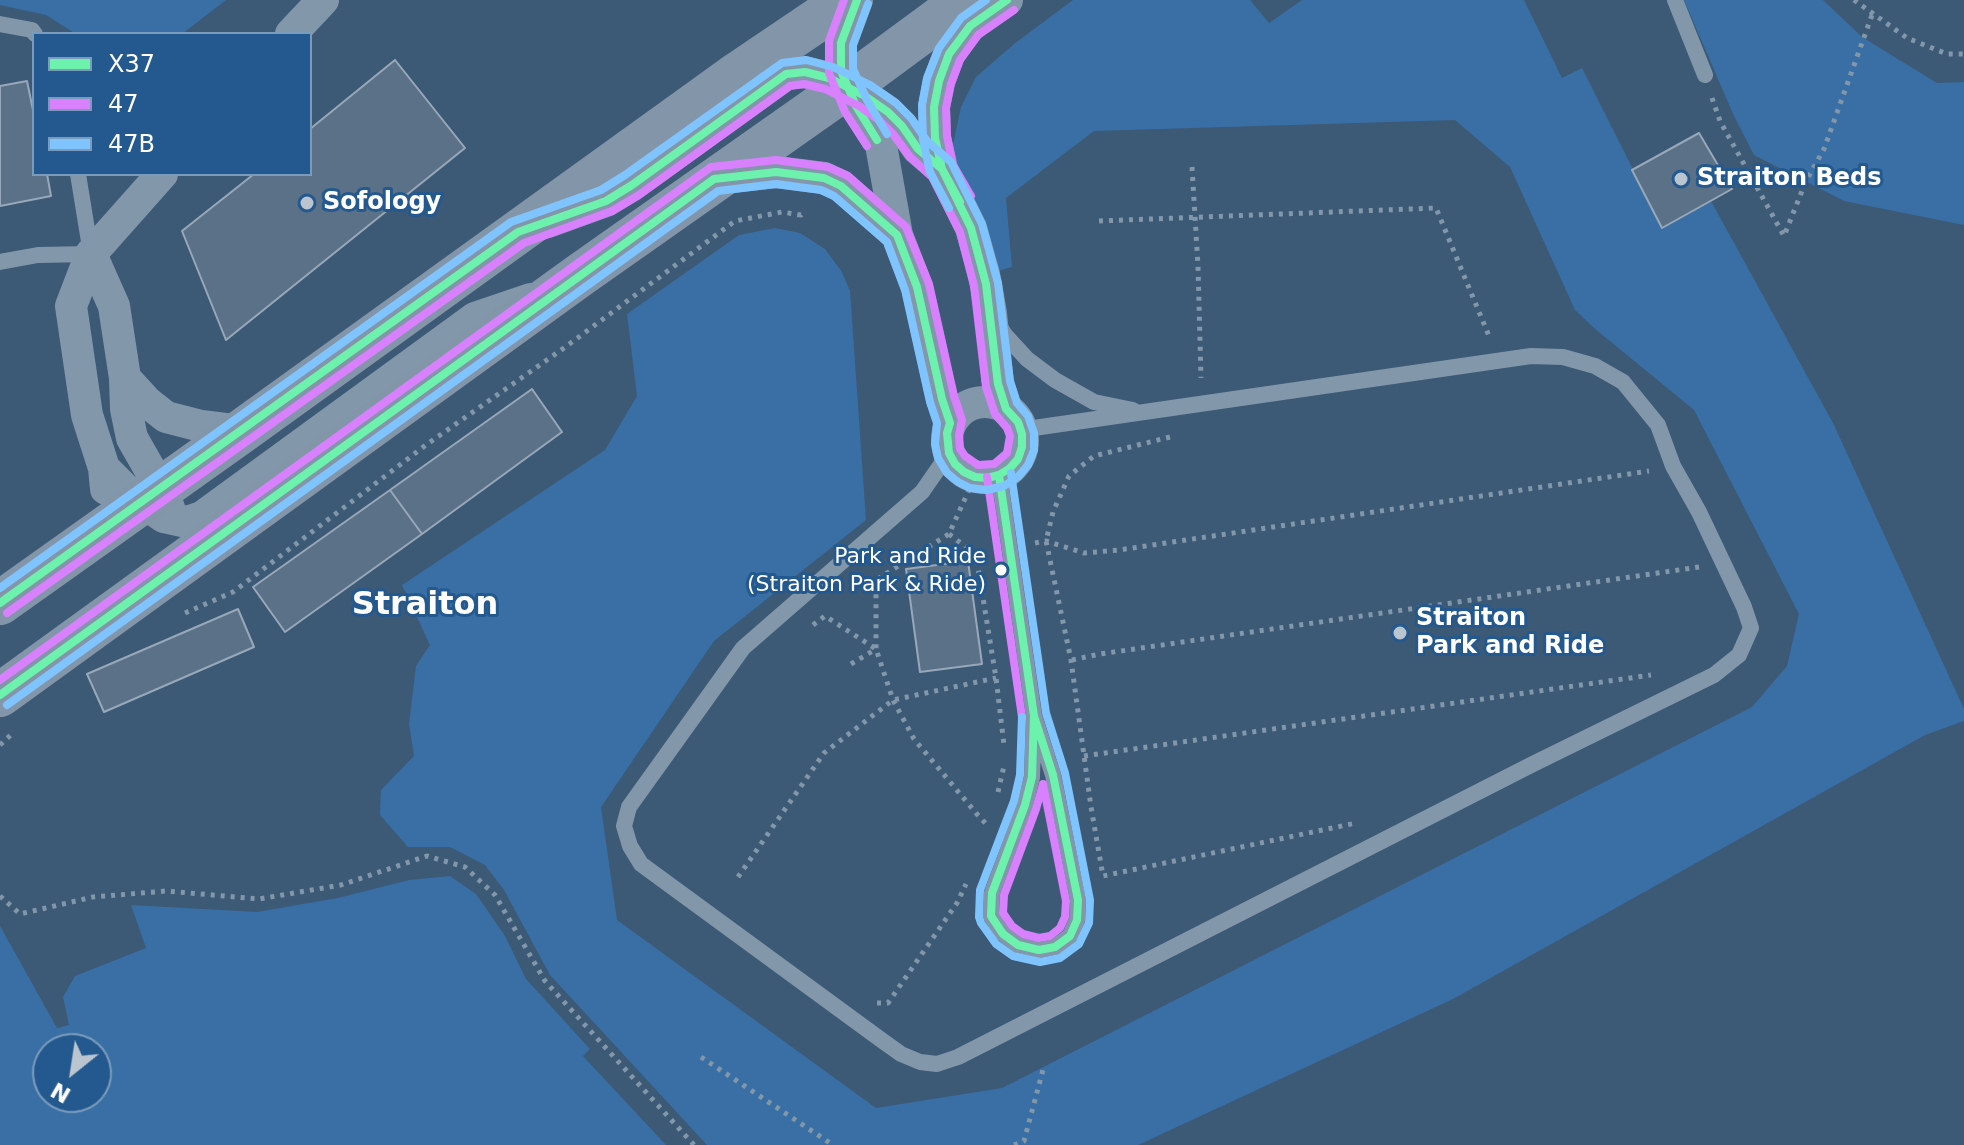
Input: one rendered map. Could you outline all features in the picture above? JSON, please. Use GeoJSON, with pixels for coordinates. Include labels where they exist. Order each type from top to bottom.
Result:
{"type":"FeatureCollection","features":[{"type":"Feature","properties":{"kind":"main road"},"geometry":{"type":"LineString","coordinates":[[0,603],[76,550],[159,503],[242,431],[733,77],[847,0]]}},
{"type":"Feature","properties":{"kind":"main road"},"geometry":{"type":"LineString","coordinates":[[0,695],[170,598],[560,289],[965,0]]}},
{"type":"Feature","properties":{"kind":"street"},"geometry":{"type":"LineString","coordinates":[[293,32],[323,0]]}},
{"type":"Feature","properties":{"kind":"street"},"geometry":{"type":"LineString","coordinates":[[857,0],[841,43],[841,71],[864,122],[881,145],[897,235],[917,287],[955,464],[964,472],[987,476],[1010,468],[1018,459],[1022,447],[998,384],[991,313],[971,228],[942,169],[935,138],[934,107],[949,54],[970,26],[1007,0]]}},
{"type":"Feature","properties":{"kind":"street"},"geometry":{"type":"LineString","coordinates":[[518,232],[606,201],[786,74],[805,72],[829,78],[865,96],[888,112],[918,149],[942,169]]}},
{"type":"Feature","properties":{"kind":"street"},"geometry":{"type":"LineString","coordinates":[[714,179],[776,172],[824,178],[850,193],[897,235]]}},
{"type":"Feature","properties":{"kind":"street"},"geometry":{"type":"LineString","coordinates":[[76,550],[98,518],[106,499],[104,468],[87,415],[71,306],[91,254],[160,176]]}},
{"type":"Feature","properties":{"kind":"street"},"geometry":{"type":"LineString","coordinates":[[91,254],[114,306],[132,438],[159,503],[178,535],[170,598]]}},
{"type":"Feature","properties":{"kind":"street"},"geometry":{"type":"LineString","coordinates":[[104,468],[128,492],[159,503],[187,522],[202,517],[475,318],[560,289]]}},
{"type":"Feature","properties":{"kind":"street"},"geometry":{"type":"LineString","coordinates":[[125,378],[166,417],[201,426],[242,431]]}},
{"type":"Feature","properties":{"kind":"street"},"geometry":{"type":"LineString","coordinates":[[950,438],[972,404],[995,404],[1013,419]]}},
{"type":"Feature","properties":{"kind":"lane"},"geometry":{"type":"LineString","coordinates":[[1675,0],[1705,75]]}},
{"type":"Feature","properties":{"kind":"lane"},"geometry":{"type":"LineString","coordinates":[[0,24],[34,32]]}},
{"type":"Feature","properties":{"kind":"lane"},"geometry":{"type":"LineString","coordinates":[[0,262],[38,255],[91,254],[78,176]]}},
{"type":"Feature","properties":{"kind":"lane"},"geometry":{"type":"LineString","coordinates":[[991,313],[1005,335],[1027,359],[1055,380],[1094,402],[1145,413]]}},
{"type":"Feature","properties":{"kind":"lane"},"geometry":{"type":"LineString","coordinates":[[950,438],[922,492],[743,648],[629,807],[624,826],[630,846],[641,864],[901,1054],[920,1062],[937,1064],[958,1057],[1714,675],[1739,655],[1751,628],[1699,512],[1673,466],[1658,425],[1623,382],[1595,366],[1574,360],[1531,356],[1145,413],[1013,419]]}},
{"type":"Feature","properties":{"kind":"lane"},"geometry":{"type":"LineString","coordinates":[[987,476],[1009,546],[1034,716],[1053,775],[1078,900],[1077,920],[1070,936],[1055,947],[1039,950],[1018,945],[1003,934],[991,916],[992,893],[1025,805],[1032,777],[1034,716]]}},
{"type":"Feature","properties":{"kind":"path"},"geometry":{"type":"LineString","coordinates":[[1854,0],[1907,38],[1947,54],[1964,54]]}},
{"type":"Feature","properties":{"kind":"path"},"geometry":{"type":"LineString","coordinates":[[1705,75],[1720,121],[1784,236],[1806,181],[1824,149],[1872,15]]}},
{"type":"Feature","properties":{"kind":"path"},"geometry":{"type":"LineString","coordinates":[[1192,167],[1201,388]]}},
{"type":"Feature","properties":{"kind":"path"},"geometry":{"type":"LineString","coordinates":[[170,598],[233,592],[426,445],[564,348],[735,221],[782,212],[801,215],[824,178]]}},
{"type":"Feature","properties":{"kind":"path"},"geometry":{"type":"LineString","coordinates":[[1099,221],[1436,208],[1493,345]]}},
{"type":"Feature","properties":{"kind":"path"},"geometry":{"type":"LineString","coordinates":[[1171,437],[1094,456],[1069,476],[1053,512],[1046,541],[1071,660],[1103,876],[1358,823]]}},
{"type":"Feature","properties":{"kind":"path"},"geometry":{"type":"LineString","coordinates":[[1009,546],[1046,541],[1084,553],[1119,550],[1673,466]]}},
{"type":"Feature","properties":{"kind":"path"},"geometry":{"type":"LineString","coordinates":[[987,476],[949,534],[876,580],[876,649],[893,700],[912,742],[973,816],[990,828],[993,814]]}},
{"type":"Feature","properties":{"kind":"path"},"geometry":{"type":"LineString","coordinates":[[949,534],[976,555],[1006,758],[996,800]]}},
{"type":"Feature","properties":{"kind":"path"},"geometry":{"type":"LineString","coordinates":[[1071,660],[1723,563]]}},
{"type":"Feature","properties":{"kind":"path"},"geometry":{"type":"LineString","coordinates":[[802,634],[825,616],[876,649]]}},
{"type":"Feature","properties":{"kind":"path"},"geometry":{"type":"LineString","coordinates":[[851,664],[876,649]]}},
{"type":"Feature","properties":{"kind":"path"},"geometry":{"type":"LineString","coordinates":[[1084,756],[1656,675],[1677,693]]}},
{"type":"Feature","properties":{"kind":"path"},"geometry":{"type":"LineString","coordinates":[[738,877],[824,753],[893,700],[996,678]]}},
{"type":"Feature","properties":{"kind":"path"},"geometry":{"type":"LineString","coordinates":[[0,896],[20,914],[93,897],[166,891],[259,899],[341,885],[427,856],[465,867],[495,895],[545,981],[694,1145]]}},
{"type":"Feature","properties":{"kind":"path"},"geometry":{"type":"LineString","coordinates":[[872,1002],[888,1003],[957,903],[968,878]]}},
{"type":"Feature","properties":{"kind":"path"},"geometry":{"type":"LineString","coordinates":[[701,1057],[833,1145]]}},
{"type":"Feature","properties":{"kind":"path"},"geometry":{"type":"LineString","coordinates":[[1014,1145],[1024,1141],[1044,1066]]}},
{"type":"Feature","properties":{"kind":"shaded area"},"geometry":{"type":"Polygon","coordinates":[[[0,0],[226,0],[185,32],[73,32],[46,15],[0,5],[0,0]]]}},
{"type":"Feature","properties":{"kind":"shaded area"},"geometry":{"type":"Polygon","coordinates":[[[1073,0],[1250,0],[1269,23],[1302,0],[1524,0],[1562,78],[1582,68],[1662,227],[1711,201],[1833,423],[1964,709],[1964,721],[1925,735],[1453,999],[1138,1145],[707,1145],[550,975],[504,890],[485,865],[450,847],[408,847],[380,815],[381,790],[414,756],[409,724],[416,666],[430,645],[402,585],[605,450],[637,396],[627,314],[739,235],[775,228],[800,233],[825,249],[842,272],[850,291],[866,520],[714,641],[601,807],[617,920],[876,1108],[1002,1088],[1752,707],[1787,666],[1799,614],[1694,410],[1575,310],[1510,167],[1455,120],[1094,131],[1006,198],[1012,267],[998,271],[952,149],[961,107],[976,77],[1073,0]]]}},
{"type":"Feature","properties":{"kind":"shaded area"},"geometry":{"type":"Polygon","coordinates":[[[1684,0],[1823,0],[1862,37],[1937,83],[1964,82],[1964,225],[1844,201],[1754,155],[1684,0]]]}},
{"type":"Feature","properties":{"kind":"shaded area"},"geometry":{"type":"Polygon","coordinates":[[[450,876],[476,894],[505,936],[526,979],[590,1049],[583,1056],[666,1145],[0,1145],[0,926],[57,1028],[69,1025],[63,997],[75,976],[146,948],[131,905],[257,912],[338,898],[409,880],[450,876]]]}},
{"type":"Feature","properties":{"kind":"building","name":"Sofology"},"geometry":{"type":"Polygon","coordinates":[[[395,60],[465,148],[226,340],[182,231],[251,176],[312,176],[312,127],[395,60]]]}},
{"type":"Feature","properties":{"kind":"building"},"geometry":{"type":"Polygon","coordinates":[[[27,81],[32,105],[32,176],[47,176],[51,196],[0,206],[0,86],[27,81]]]}},
{"type":"Feature","properties":{"kind":"building","name":"Straiton Beds"},"geometry":{"type":"Polygon","coordinates":[[[1699,133],[1732,189],[1662,228],[1632,170],[1699,133]]]}},
{"type":"Feature","properties":{"kind":"building"},"geometry":{"type":"Polygon","coordinates":[[[532,389],[562,432],[422,534],[390,490],[532,389]]]}},
{"type":"Feature","properties":{"kind":"building"},"geometry":{"type":"Polygon","coordinates":[[[390,490],[422,534],[285,632],[253,587],[390,490]]]}},
{"type":"Feature","properties":{"kind":"building"},"geometry":{"type":"Polygon","coordinates":[[[968,561],[982,664],[920,672],[906,569],[968,561]]]}},
{"type":"Feature","properties":{"kind":"building"},"geometry":{"type":"Polygon","coordinates":[[[238,609],[254,647],[104,712],[87,674],[238,609]]]}},
{"type":"Feature","properties":{"kind":"transit line","name":"47"},"geometry":{"type":"LineString","coordinates":[[844,0],[829,41],[829,73],[845,112],[867,146]]}},
{"type":"Feature","properties":{"kind":"transit line","name":"X37"},"geometry":{"type":"LineString","coordinates":[[857,0],[841,43],[841,71],[856,106],[877,140]]}},
{"type":"Feature","properties":{"kind":"transit line","name":"47B"},"geometry":{"type":"LineString","coordinates":[[949,208],[930,172],[923,140],[922,105],[927,78],[939,48],[961,18],[986,0]]}},
{"type":"Feature","properties":{"kind":"transit line","name":"X37"},"geometry":{"type":"LineString","coordinates":[[960,202],[942,169],[935,138],[934,107],[939,81],[949,54],[970,26],[1007,0]]}},
{"type":"Feature","properties":{"kind":"transit line","name":"47B"},"geometry":{"type":"LineString","coordinates":[[868,4],[853,45],[853,69],[887,134]]}},
{"type":"Feature","properties":{"kind":"transit line","name":"47"},"geometry":{"type":"LineString","coordinates":[[971,196],[953,165],[947,136],[946,108],[951,84],[960,60],[978,35],[1014,10]]}},
{"type":"Feature","properties":{"kind":"transit line","name":"47B"},"geometry":{"type":"LineString","coordinates":[[0,588],[511,222],[601,190],[782,63],[806,60],[833,67],[870,85],[896,103],[927,141],[951,162],[982,224],[998,283],[1010,381],[1017,403],[1028,416],[1034,433],[1034,450],[1028,465],[1018,477],[1004,486],[987,490],[970,488],[947,473],[938,458],[935,444],[937,423],[905,290],[887,242],[834,196],[821,190],[776,184],[718,191],[7,705]]}},
{"type":"Feature","properties":{"kind":"transit line","name":"X37"},"geometry":{"type":"LineString","coordinates":[[0,603],[518,232],[606,201],[786,74],[805,72],[829,78],[888,112],[918,149],[942,169],[971,228],[986,284],[998,384],[1006,409],[1018,422],[1022,434],[1018,459],[999,475],[975,477],[955,464],[949,453],[947,433],[950,423],[917,287],[897,235],[841,186],[824,178],[776,172],[714,179],[0,695]]}},
{"type":"Feature","properties":{"kind":"transit line","name":"47"},"geometry":{"type":"LineString","coordinates":[[0,680],[711,167],[776,160],[828,167],[848,176],[906,227],[929,284],[962,420],[960,449],[978,465],[994,464],[1007,453],[1010,436],[995,414],[986,387],[974,286],[960,232],[932,177],[910,157],[880,121],[859,106],[825,89],[804,84],[790,86],[639,195],[612,211],[524,243],[7,613]]}},
{"type":"Feature","properties":{"kind":"transit line","name":"47B"},"geometry":{"type":"LineString","coordinates":[[1011,473],[1046,713],[1065,773],[1090,900],[1089,923],[1079,944],[1060,958],[1040,962],[1013,956],[996,944],[979,917],[980,890],[1014,801],[1020,775],[1022,717]]}},
{"type":"Feature","properties":{"kind":"transit line","name":"X37"},"geometry":{"type":"LineString","coordinates":[[999,475],[1034,716]]}},
{"type":"Feature","properties":{"kind":"transit line","name":"47"},"geometry":{"type":"LineString","coordinates":[[987,477],[1022,717]]}},
{"type":"Feature","properties":{"kind":"transit line","name":"X37"},"geometry":{"type":"LineString","coordinates":[[1034,716],[1053,775],[1078,900],[1077,920],[1070,936],[1055,947],[1039,950],[1018,945],[1003,934],[991,916],[992,893],[1025,805],[1032,777],[1034,716]]}},
{"type":"Feature","properties":{"kind":"transit line","name":"47"},"geometry":{"type":"LineString","coordinates":[[1043,784],[1066,901],[1065,917],[1060,928],[1050,936],[1039,938],[1023,934],[1012,926],[1003,913],[1004,895],[1043,784]]}},
{"type":"Feature","properties":{"kind":"place","name":"Straiton Beds"},"geometry":{"type":"Point","coordinates":[1681,179]}},
{"type":"Feature","properties":{"kind":"place","name":"Sofology"},"geometry":{"type":"Point","coordinates":[307,203]}},
{"type":"Feature","properties":{"kind":"place","name":"Park and Ride (Straiton Park & Ride)"},"geometry":{"type":"Point","coordinates":[1001,570]}},
{"type":"Feature","properties":{"kind":"place","name":"Straiton Park and Ride"},"geometry":{"type":"Point","coordinates":[1400,633]}},
{"type":"Feature","properties":{"kind":"district","name":"Straiton"},"geometry":{"type":"Point","coordinates":[425,606]}}]}
